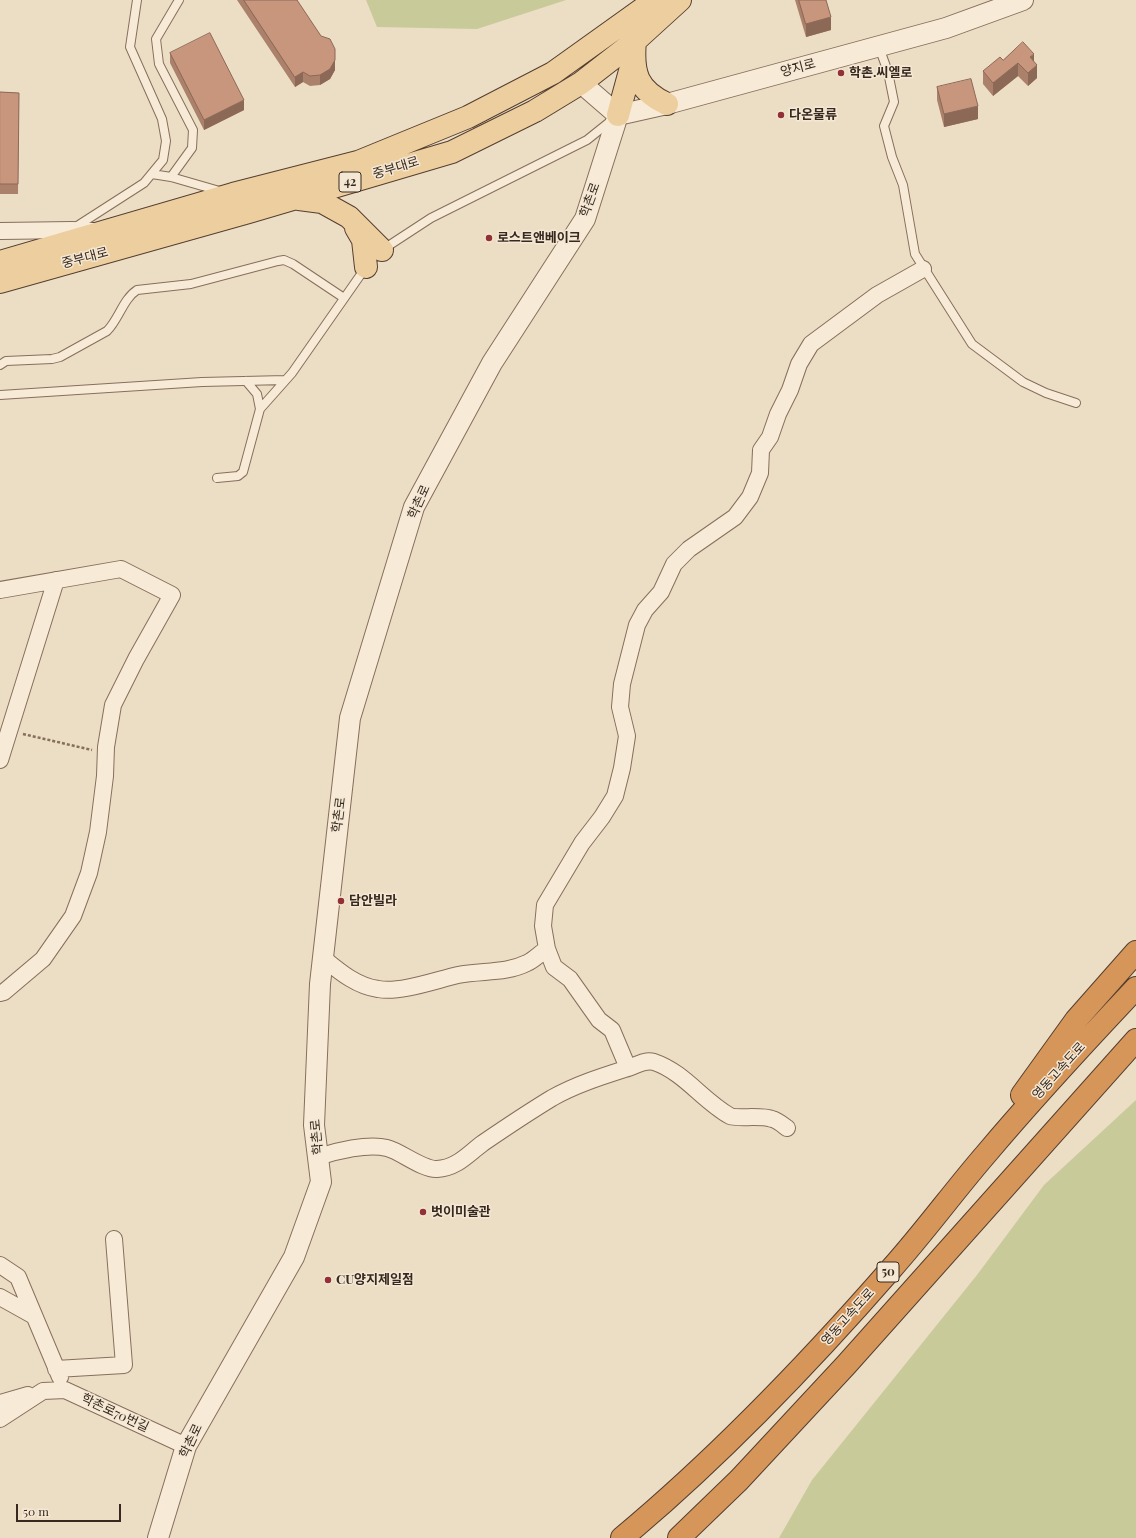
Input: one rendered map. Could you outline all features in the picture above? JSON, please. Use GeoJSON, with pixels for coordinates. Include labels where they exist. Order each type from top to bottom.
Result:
{"type":"FeatureCollection","features":[{"type":"Feature","properties":{"kind":"highway"},"geometry":{"type":"LineString","coordinates":[[965,1180],[1043,1064],[1076,1020],[1136,952]]}},
{"type":"Feature","properties":{"kind":"highway","name":"영동고속도로"},"geometry":{"type":"LineString","coordinates":[[622,1538],[656,1510],[800,1369],[893,1267],[965,1180],[1069,1059],[1136,988]]}},
{"type":"Feature","properties":{"kind":"highway","name":"50"},"geometry":{"type":"LineString","coordinates":[[679,1538],[739,1480],[846,1365],[1136,1040]]}},
{"type":"Feature","properties":{"kind":"main road"},"geometry":{"type":"LineString","coordinates":[[663,3],[692,0]]}},
{"type":"Feature","properties":{"kind":"main road","name":"중부대로"},"geometry":{"type":"LineString","coordinates":[[0,282],[452,152],[535,111],[635,48],[663,3]]}},
{"type":"Feature","properties":{"kind":"main road","name":"중부대로"},"geometry":{"type":"LineString","coordinates":[[0,262],[232,194],[358,162],[468,117],[553,73],[663,3]]}},
{"type":"Feature","properties":{"kind":"main road"},"geometry":{"type":"LineString","coordinates":[[635,48],[641,85],[652,97],[667,104]]}},
{"type":"Feature","properties":{"kind":"main road"},"geometry":{"type":"LineString","coordinates":[[618,115],[635,48]]}},
{"type":"Feature","properties":{"kind":"main road"},"geometry":{"type":"LineString","coordinates":[[296,198],[322,202],[349,217],[382,250]]}},
{"type":"Feature","properties":{"kind":"main road"},"geometry":{"type":"LineString","coordinates":[[349,217],[363,240],[366,267]]}},
{"type":"Feature","properties":{"kind":"street","name":"양지로"},"geometry":{"type":"LineString","coordinates":[[618,115],[667,104],[946,28],[1023,0]]}},
{"type":"Feature","properties":{"kind":"street"},"geometry":{"type":"LineString","coordinates":[[581,83],[618,115]]}},
{"type":"Feature","properties":{"kind":"street","name":"학촌로"},"geometry":{"type":"LineString","coordinates":[[158,1538],[186,1446],[294,1257],[321,1182],[314,1125],[320,984],[350,718],[414,507],[492,363],[585,219],[618,115]]}},
{"type":"Feature","properties":{"kind":"street"},"geometry":{"type":"LineString","coordinates":[[0,231],[72,230],[104,232]]}},
{"type":"Feature","properties":{"kind":"street"},"geometry":{"type":"LineString","coordinates":[[628,1068],[612,1030],[599,1020],[570,979],[554,967],[547,949],[543,926],[545,905],[582,843],[602,817],[615,796],[622,768],[627,736],[620,708],[622,684],[637,625],[645,610],[661,592],[674,564],[689,549],[735,517],[750,497],[760,473],[761,450],[770,437],[799,364],[811,344],[877,295],[923,269]]}},
{"type":"Feature","properties":{"kind":"street"},"geometry":{"type":"LineString","coordinates":[[0,590],[121,569],[172,595],[136,659],[113,705],[106,753],[98,832],[89,873],[73,916],[43,959],[4,992],[0,993]]}},
{"type":"Feature","properties":{"kind":"street"},"geometry":{"type":"LineString","coordinates":[[0,760],[56,580]]}},
{"type":"Feature","properties":{"kind":"street"},"geometry":{"type":"LineString","coordinates":[[323,958],[356,982],[378,990],[402,988],[475,972],[500,972],[527,963],[547,949]]}},
{"type":"Feature","properties":{"kind":"street"},"geometry":{"type":"LineString","coordinates":[[318,1157],[332,1152],[356,1148],[387,1148],[436,1170],[461,1162],[482,1144],[552,1098],[596,1078],[628,1068],[640,1062],[652,1062],[668,1068],[684,1079],[707,1100],[732,1117],[748,1116],[772,1118],[787,1128]]}},
{"type":"Feature","properties":{"kind":"street"},"geometry":{"type":"LineString","coordinates":[[56,1369],[124,1365],[114,1239]]}},
{"type":"Feature","properties":{"kind":"street"},"geometry":{"type":"LineString","coordinates":[[0,1265],[18,1277],[66,1390]]}},
{"type":"Feature","properties":{"kind":"street"},"geometry":{"type":"LineString","coordinates":[[0,1297],[34,1316]]}},
{"type":"Feature","properties":{"kind":"street","name":"학촌로70번길"},"geometry":{"type":"LineString","coordinates":[[0,1403],[43,1391],[66,1390],[186,1446]]}},
{"type":"Feature","properties":{"kind":"street"},"geometry":{"type":"LineString","coordinates":[[0,1419],[43,1391]]}},
{"type":"Feature","properties":{"kind":"lane"},"geometry":{"type":"LineString","coordinates":[[72,230],[144,183],[162,160],[166,140],[162,119],[130,47],[136,0]]}},
{"type":"Feature","properties":{"kind":"lane"},"geometry":{"type":"LineString","coordinates":[[171,177],[192,148],[193,130],[159,64],[156,39],[179,0]]}},
{"type":"Feature","properties":{"kind":"lane"},"geometry":{"type":"LineString","coordinates":[[879,46],[888,72],[894,102],[884,126],[892,157],[903,185],[915,254],[923,269],[972,344],[1023,382],[1046,393],[1076,403]]}},
{"type":"Feature","properties":{"kind":"lane"},"geometry":{"type":"LineString","coordinates":[[217,478],[238,476],[243,472],[260,409],[285,380],[374,256],[432,218],[587,140],[618,115]]}},
{"type":"Feature","properties":{"kind":"lane"},"geometry":{"type":"LineString","coordinates":[[152,174],[171,177],[232,194]]}},
{"type":"Feature","properties":{"kind":"lane"},"geometry":{"type":"LineString","coordinates":[[0,365],[6,361],[52,359],[60,357],[107,331],[130,294],[137,290],[191,284],[278,261],[284,260],[293,264],[344,298]]}},
{"type":"Feature","properties":{"kind":"lane"},"geometry":{"type":"LineString","coordinates":[[0,395],[202,382],[285,380]]}},
{"type":"Feature","properties":{"kind":"lane"},"geometry":{"type":"LineString","coordinates":[[246,381],[257,394],[260,409]]}},
{"type":"Feature","properties":{"kind":"path"},"geometry":{"type":"LineString","coordinates":[[9,731],[106,753]]}},
{"type":"Feature","properties":{"kind":"green space"},"geometry":{"type":"Polygon","coordinates":[[[366,0],[566,0],[477,29],[377,27],[366,0]]]}},
{"type":"Feature","properties":{"kind":"green space"},"geometry":{"type":"Polygon","coordinates":[[[1136,1100],[1136,1538],[779,1538],[812,1480],[977,1275],[1044,1185],[1136,1100]]]}},
{"type":"Feature","properties":{"kind":"building"},"geometry":{"type":"Polygon","coordinates":[[[244,0],[297,0],[321,36],[330,39],[335,49],[335,60],[330,69],[320,75],[310,76],[303,72],[295,77],[244,0]]]}},
{"type":"Feature","properties":{"kind":"building"},"geometry":{"type":"Polygon","coordinates":[[[799,0],[826,0],[831,17],[806,24],[799,0]]]}},
{"type":"Feature","properties":{"kind":"building"},"geometry":{"type":"Polygon","coordinates":[[[210,33],[244,100],[204,120],[170,53],[210,33]]]}},
{"type":"Feature","properties":{"kind":"building"},"geometry":{"type":"Polygon","coordinates":[[[1023,42],[1034,54],[1030,57],[1037,65],[1028,73],[1018,63],[993,83],[983,71],[1000,57],[1003,60],[1023,42]]]}},
{"type":"Feature","properties":{"kind":"building"},"geometry":{"type":"Polygon","coordinates":[[[971,79],[978,106],[944,114],[937,87],[971,79]]]}},
{"type":"Feature","properties":{"kind":"building"},"geometry":{"type":"Polygon","coordinates":[[[0,92],[19,93],[18,184],[0,184],[0,92]]]}},
{"type":"Feature","properties":{"kind":"place","name":"학촌.씨엘로"},"geometry":{"type":"Point","coordinates":[841,73]}},
{"type":"Feature","properties":{"kind":"place","name":"다온물류"},"geometry":{"type":"Point","coordinates":[781,115]}},
{"type":"Feature","properties":{"kind":"place","name":"로스트앤베이크"},"geometry":{"type":"Point","coordinates":[489,238]}},
{"type":"Feature","properties":{"kind":"place","name":"담안빌라"},"geometry":{"type":"Point","coordinates":[341,901]}},
{"type":"Feature","properties":{"kind":"place","name":"벗이미술관"},"geometry":{"type":"Point","coordinates":[423,1212]}},
{"type":"Feature","properties":{"kind":"place","name":"CU양지제일점"},"geometry":{"type":"Point","coordinates":[328,1280]}}]}
